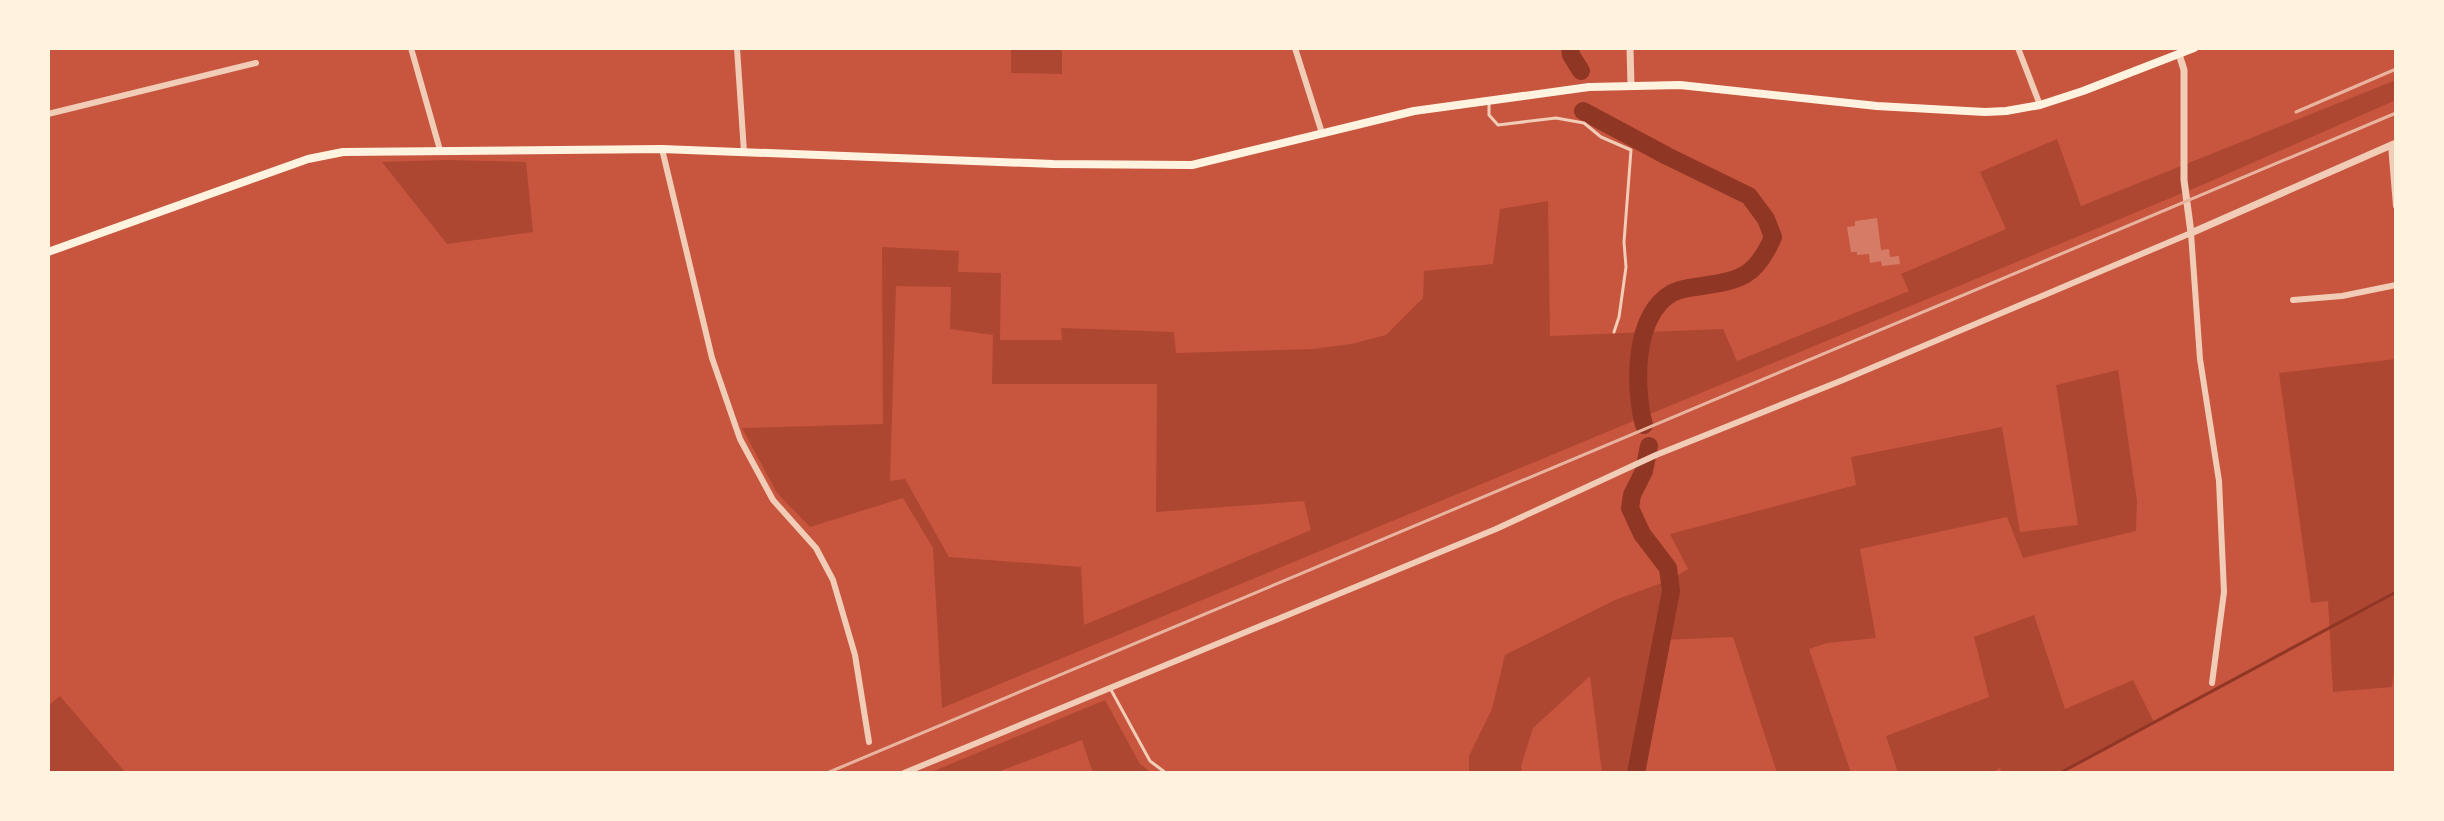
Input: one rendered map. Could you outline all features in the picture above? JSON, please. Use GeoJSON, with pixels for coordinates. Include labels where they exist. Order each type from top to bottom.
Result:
{"type":"FeatureCollection","features":[{"type":"Feature","properties":{"kind":"main road"},"geometry":{"type":"LineString","coordinates":[[48,252],[308,159],[343,152],[662,149],[1066,165],[1192,165],[1414,111],[1489,98],[1631,85],[1700,86],[1877,106],[1985,112],[2040,105],[2194,48]]}},
{"type":"Feature","properties":{"kind":"street"},"geometry":{"type":"LineString","coordinates":[[411,48],[440,150]]}},
{"type":"Feature","properties":{"kind":"street"},"geometry":{"type":"LineString","coordinates":[[737,48],[744,152]]}},
{"type":"Feature","properties":{"kind":"street"},"geometry":{"type":"LineString","coordinates":[[1295,48],[1322,133]]}},
{"type":"Feature","properties":{"kind":"street"},"geometry":{"type":"LineString","coordinates":[[1630,48],[1631,85]]}},
{"type":"Feature","properties":{"kind":"street"},"geometry":{"type":"LineString","coordinates":[[2018,48],[2040,105]]}},
{"type":"Feature","properties":{"kind":"street"},"geometry":{"type":"LineString","coordinates":[[2179,54],[2184,70],[2184,180],[2200,359],[2219,481],[2224,592],[2212,683]]}},
{"type":"Feature","properties":{"kind":"street"},"geometry":{"type":"LineString","coordinates":[[48,114],[256,63]]}},
{"type":"Feature","properties":{"kind":"street"},"geometry":{"type":"LineString","coordinates":[[904,773],[1496,529],[1656,455],[1843,380],[2394,144],[2396,206]]}},
{"type":"Feature","properties":{"kind":"street"},"geometry":{"type":"LineString","coordinates":[[662,149],[712,358],[735,425],[773,500],[816,548],[833,580],[855,655],[869,742]]}},
{"type":"Feature","properties":{"kind":"street"},"geometry":{"type":"LineString","coordinates":[[2293,300],[2342,296],[2396,285]]}},
{"type":"Feature","properties":{"kind":"lane"},"geometry":{"type":"LineString","coordinates":[[1489,98],[1489,115],[1498,125],[1556,118],[1584,123],[1601,137],[1631,150],[1624,242],[1626,267],[1614,332]]}},
{"type":"Feature","properties":{"kind":"lane"},"geometry":{"type":"LineString","coordinates":[[1110,688],[1150,761],[1166,773]]}},
{"type":"Feature","properties":{"kind":"shaded area"},"geometry":{"type":"Polygon","coordinates":[[[976,48],[1062,48],[1062,74],[1011,73],[1011,49],[976,48]]]}},
{"type":"Feature","properties":{"kind":"shaded area"},"geometry":{"type":"Polygon","coordinates":[[[2396,80],[2396,100],[2209,182],[942,708],[933,548],[903,498],[810,527],[777,493],[742,428],[883,424],[882,247],[959,251],[958,272],[1001,273],[1000,340],[1062,340],[1061,328],[1174,332],[1176,353],[1313,349],[1386,335],[1423,298],[1424,271],[1493,264],[1500,209],[1548,201],[1550,336],[1723,329],[1737,361],[1909,291],[1901,274],[2006,229],[1980,172],[2057,139],[2081,206],[2396,80]],[[896,286],[890,481],[905,479],[949,557],[1081,567],[1084,625],[1311,530],[1304,501],[1156,512],[1157,384],[992,384],[993,335],[950,329],[951,287],[896,286]]]}},
{"type":"Feature","properties":{"kind":"shaded area"},"geometry":{"type":"Polygon","coordinates":[[[382,162],[526,162],[533,232],[447,244],[382,162]]]}},
{"type":"Feature","properties":{"kind":"shaded area"},"geometry":{"type":"Polygon","coordinates":[[[2396,359],[2396,652],[2392,687],[2333,692],[2328,601],[2311,603],[2279,373],[2396,359]]]}},
{"type":"Feature","properties":{"kind":"shaded area"},"geometry":{"type":"Polygon","coordinates":[[[2118,370],[2137,501],[2136,531],[2023,558],[2007,517],[1860,549],[1876,638],[1827,643],[1809,649],[1851,773],[1777,773],[1733,637],[1662,640],[1636,773],[1602,773],[1590,676],[1533,728],[1521,766],[1522,773],[1469,773],[1469,756],[1492,709],[1505,655],[1615,600],[1670,580],[1688,569],[1670,534],[1856,485],[1851,457],[2002,427],[2020,532],[2078,525],[2056,385],[2118,370]]]}},
{"type":"Feature","properties":{"kind":"shaded area"},"geometry":{"type":"Polygon","coordinates":[[[2034,615],[2065,709],[2133,680],[2154,722],[2060,773],[2002,773],[2000,768],[1991,773],[1898,773],[1886,736],[1989,697],[1974,637],[2034,615]]]}},
{"type":"Feature","properties":{"kind":"shaded area"},"geometry":{"type":"Polygon","coordinates":[[[60,696],[126,773],[48,773],[48,706],[60,696]]]}},
{"type":"Feature","properties":{"kind":"shaded area"},"geometry":{"type":"Polygon","coordinates":[[[1105,700],[1140,764],[1152,773],[1093,773],[1082,740],[995,773],[929,773],[1105,700]]]}},
{"type":"Feature","properties":{"kind":"building"},"geometry":{"type":"Polygon","coordinates":[[[1877,218],[1881,250],[1889,249],[1890,257],[1899,256],[1900,264],[1882,266],[1881,261],[1870,263],[1869,254],[1851,252],[1847,227],[1855,226],[1855,221],[1877,218]]]}},
{"type":"Feature","properties":{"kind":"waterway"},"geometry":{"type":"LineString","coordinates":[[1570,48],[1581,71]]}},
{"type":"Feature","properties":{"kind":"waterway"},"geometry":{"type":"LineString","coordinates":[[1583,111],[1749,196],[1766,219],[1773,237],[1760,260],[1746,274],[1728,281],[1679,290],[1659,304],[1643,335],[1640,353],[1639,392],[1644,425]]}},
{"type":"Feature","properties":{"kind":"waterway"},"geometry":{"type":"LineString","coordinates":[[1636,773],[1671,591],[1668,568],[1642,534],[1630,508],[1632,495],[1644,471],[1649,446]]}},
{"type":"Feature","properties":{"kind":"waterway"},"geometry":{"type":"LineString","coordinates":[[2060,773],[2396,592]]}},
{"type":"Feature","properties":{"kind":"railway"},"geometry":{"type":"LineString","coordinates":[[2296,112],[2396,69]]}},
{"type":"Feature","properties":{"kind":"railway"},"geometry":{"type":"LineString","coordinates":[[827,773],[2396,113]]}}]}
